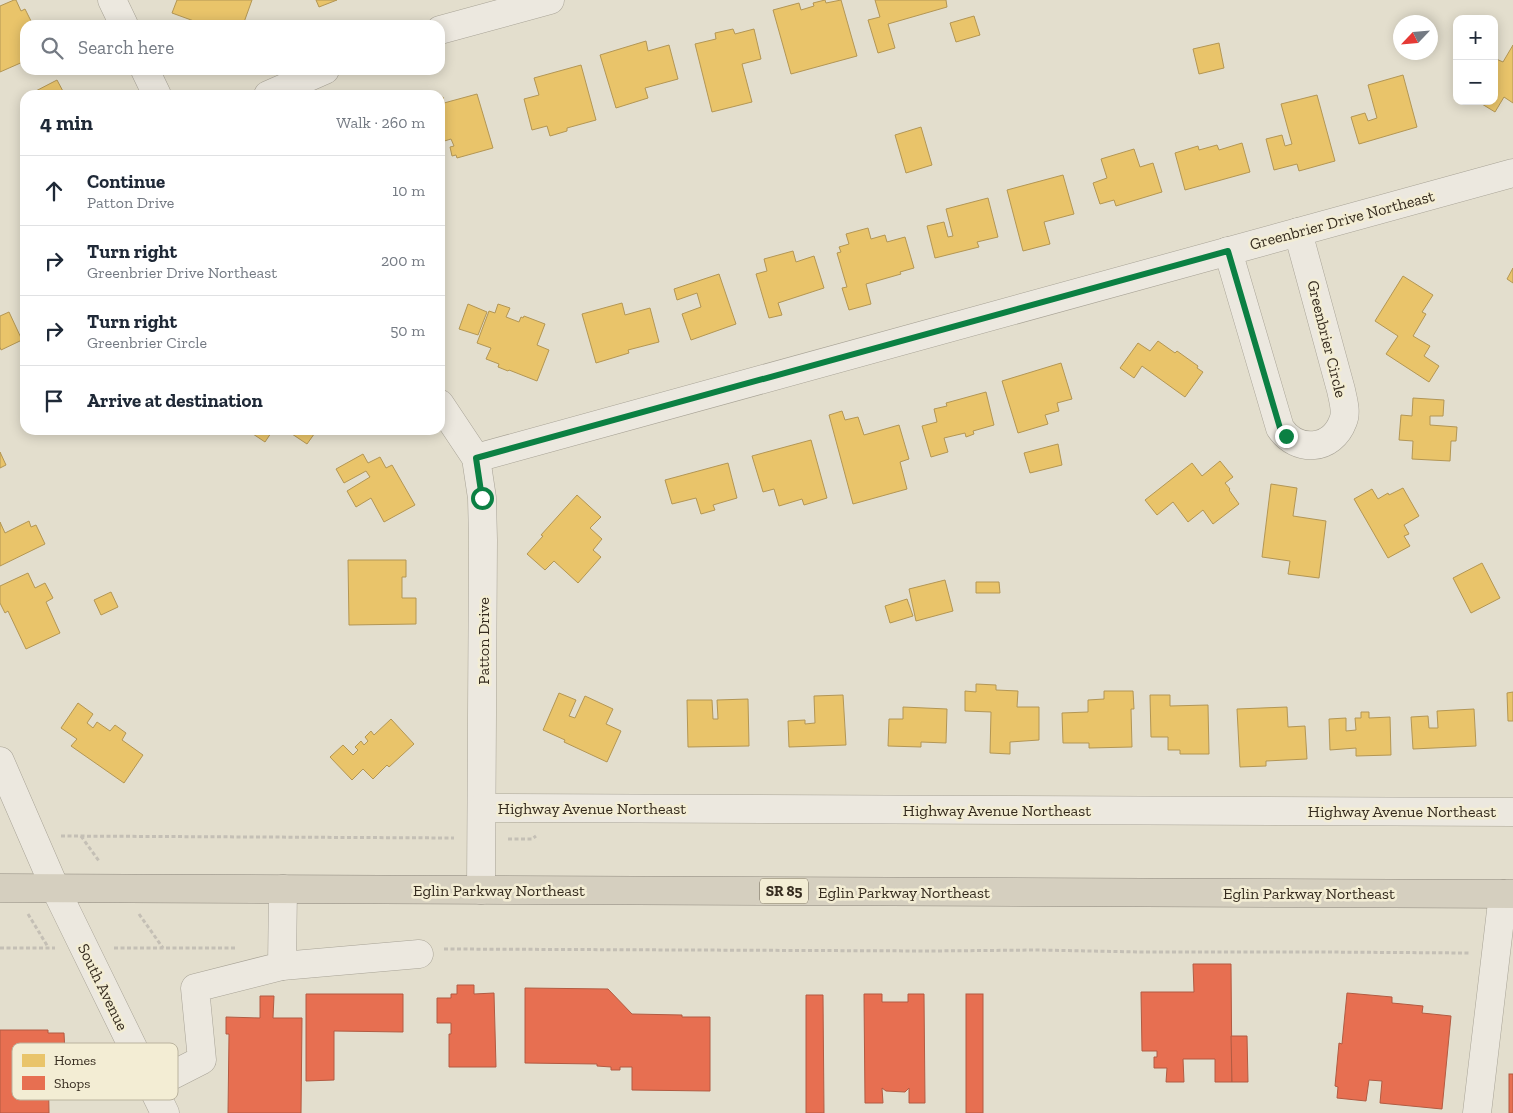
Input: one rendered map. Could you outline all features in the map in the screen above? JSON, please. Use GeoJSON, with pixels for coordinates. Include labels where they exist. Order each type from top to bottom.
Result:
{"type":"FeatureCollection","features":[{"type":"Feature","properties":{"kind":"highway","name":"SR 85"},"geometry":{"type":"LineString","coordinates":[[0,888],[55,888]]}},
{"type":"Feature","properties":{"kind":"highway","name":"Eglin Parkway Northeast"},"geometry":{"type":"LineString","coordinates":[[55,888],[1508,894]]}},
{"type":"Feature","properties":{"kind":"street"},"geometry":{"type":"LineString","coordinates":[[112,0],[122,20]]}},
{"type":"Feature","properties":{"kind":"street"},"geometry":{"type":"LineString","coordinates":[[445,29],[550,0]]}},
{"type":"Feature","properties":{"kind":"street"},"geometry":{"type":"LineString","coordinates":[[147,75],[155,90]]}},
{"type":"Feature","properties":{"kind":"street"},"geometry":{"type":"LineString","coordinates":[[279,90],[313,75]]}},
{"type":"Feature","properties":{"kind":"street","name":"Greenbrier Drive Northeast"},"geometry":{"type":"LineString","coordinates":[[476,458],[1513,173]]}},
{"type":"Feature","properties":{"kind":"street","name":"Greenbrier Circle"},"geometry":{"type":"LineString","coordinates":[[1228,251],[1280,428],[1286,436],[1303,445],[1321,445],[1336,435],[1344,420],[1345,410],[1310,270],[1298,232]]}},
{"type":"Feature","properties":{"kind":"street","name":"Patton Drive"},"geometry":{"type":"LineString","coordinates":[[445,412],[476,458],[482,498],[481,890]]}},
{"type":"Feature","properties":{"kind":"street","name":"South Avenue"},"geometry":{"type":"LineString","coordinates":[[0,761],[55,888],[130,1043]]}},
{"type":"Feature","properties":{"kind":"street","name":"Highway Avenue Northeast"},"geometry":{"type":"LineString","coordinates":[[482,808],[1513,812]]}},
{"type":"Feature","properties":{"kind":"street"},"geometry":{"type":"LineString","coordinates":[[282,966],[283,889]]}},
{"type":"Feature","properties":{"kind":"street"},"geometry":{"type":"LineString","coordinates":[[1478,1113],[1497,953],[1508,894]]}},
{"type":"Feature","properties":{"kind":"street"},"geometry":{"type":"LineString","coordinates":[[178,1072],[202,1060],[195,988],[282,966],[428,952]]}},
{"type":"Feature","properties":{"kind":"street","name":"South Avenue"},"geometry":{"type":"LineString","coordinates":[[158,1100],[164,1113]]}},
{"type":"Feature","properties":{"kind":"path"},"geometry":{"type":"LineString","coordinates":[[32,836],[482,838]]}},
{"type":"Feature","properties":{"kind":"path"},"geometry":{"type":"LineString","coordinates":[[0,948],[243,948]]}},
{"type":"Feature","properties":{"kind":"path"},"geometry":{"type":"LineString","coordinates":[[428,952],[1038,950],[1497,953]]}},
{"type":"Feature","properties":{"kind":"building: Homes"},"geometry":{"type":"Polygon","coordinates":[[[16,0],[21,11],[25,9],[30,20],[20,20],[20,63],[0,72],[0,6],[16,0]]]}},
{"type":"Feature","properties":{"kind":"building: Homes"},"geometry":{"type":"Polygon","coordinates":[[[177,0],[252,0],[245,20],[191,20],[172,13],[177,0]]]}},
{"type":"Feature","properties":{"kind":"building: Homes"},"geometry":{"type":"Polygon","coordinates":[[[316,0],[337,0],[319,7],[316,0]]]}},
{"type":"Feature","properties":{"kind":"building: Homes"},"geometry":{"type":"Polygon","coordinates":[[[825,0],[826,3],[841,0],[857,56],[791,74],[773,10],[799,3],[801,10],[814,6],[813,3],[825,0]]]}},
{"type":"Feature","properties":{"kind":"building: Homes"},"geometry":{"type":"Polygon","coordinates":[[[875,0],[946,0],[947,7],[888,24],[895,48],[878,53],[868,20],[880,17],[875,0]]]}},
{"type":"Feature","properties":{"kind":"building: Homes"},"geometry":{"type":"Polygon","coordinates":[[[974,16],[980,35],[956,42],[950,23],[974,16]]]}},
{"type":"Feature","properties":{"kind":"building: Homes"},"geometry":{"type":"Polygon","coordinates":[[[733,29],[735,34],[754,29],[761,59],[742,64],[752,102],[712,112],[695,44],[716,39],[715,33],[733,29]]]}},
{"type":"Feature","properties":{"kind":"building: Homes"},"geometry":{"type":"Polygon","coordinates":[[[646,41],[648,51],[669,45],[678,79],[645,88],[648,98],[616,108],[600,55],[646,41]]]}},
{"type":"Feature","properties":{"kind":"building: Homes"},"geometry":{"type":"Polygon","coordinates":[[[1219,43],[1224,68],[1199,74],[1193,49],[1219,43]]]}},
{"type":"Feature","properties":{"kind":"building: Homes"},"geometry":{"type":"Polygon","coordinates":[[[1513,45],[1513,103],[1504,97],[1495,112],[1484,105],[1498,105],[1498,60],[1503,62],[1513,45]]]}},
{"type":"Feature","properties":{"kind":"building: Homes"},"geometry":{"type":"Polygon","coordinates":[[[581,65],[596,120],[567,128],[567,131],[550,136],[547,126],[532,130],[524,99],[539,95],[534,78],[581,65]]]}},
{"type":"Feature","properties":{"kind":"building: Homes"},"geometry":{"type":"Polygon","coordinates":[[[1403,75],[1417,127],[1359,144],[1351,117],[1365,113],[1368,121],[1377,118],[1368,85],[1403,75]]]}},
{"type":"Feature","properties":{"kind":"building: Homes"},"geometry":{"type":"Polygon","coordinates":[[[57,80],[62,90],[38,90],[57,80]]]}},
{"type":"Feature","properties":{"kind":"building: Homes"},"geometry":{"type":"Polygon","coordinates":[[[477,94],[493,148],[457,158],[456,155],[452,156],[450,147],[454,146],[451,139],[445,141],[445,103],[477,94]]]}},
{"type":"Feature","properties":{"kind":"building: Homes"},"geometry":{"type":"Polygon","coordinates":[[[1317,95],[1335,161],[1299,171],[1297,164],[1274,170],[1266,139],[1282,135],[1285,146],[1292,144],[1281,104],[1317,95]]]}},
{"type":"Feature","properties":{"kind":"building: Homes"},"geometry":{"type":"Polygon","coordinates":[[[921,127],[932,165],[906,173],[895,135],[921,127]]]}},
{"type":"Feature","properties":{"kind":"building: Homes"},"geometry":{"type":"Polygon","coordinates":[[[1242,143],[1250,172],[1185,190],[1175,153],[1198,146],[1199,150],[1217,145],[1219,150],[1242,143]]]}},
{"type":"Feature","properties":{"kind":"building: Homes"},"geometry":{"type":"Polygon","coordinates":[[[1134,149],[1140,167],[1153,163],[1162,192],[1116,206],[1114,200],[1100,204],[1093,183],[1107,178],[1101,159],[1134,149]]]}},
{"type":"Feature","properties":{"kind":"building: Homes"},"geometry":{"type":"Polygon","coordinates":[[[1063,175],[1074,214],[1044,222],[1050,244],[1023,251],[1007,190],[1063,175]]]}},
{"type":"Feature","properties":{"kind":"building: Homes"},"geometry":{"type":"Polygon","coordinates":[[[988,198],[998,237],[977,242],[979,247],[935,258],[927,226],[944,222],[948,237],[953,236],[946,209],[988,198]]]}},
{"type":"Feature","properties":{"kind":"building: Homes"},"geometry":{"type":"Polygon","coordinates":[[[868,228],[871,239],[885,235],[887,242],[905,237],[914,268],[900,272],[901,274],[866,284],[871,304],[849,310],[842,288],[847,287],[837,253],[841,252],[839,247],[849,244],[846,234],[868,228]]]}},
{"type":"Feature","properties":{"kind":"building: Homes"},"geometry":{"type":"Polygon","coordinates":[[[793,251],[796,262],[814,256],[824,288],[778,303],[782,315],[769,318],[756,274],[767,271],[764,259],[793,251]]]}},
{"type":"Feature","properties":{"kind":"building: Homes"},"geometry":{"type":"Polygon","coordinates":[[[1513,268],[1513,283],[1507,279],[1513,268]]]}},
{"type":"Feature","properties":{"kind":"building: Homes"},"geometry":{"type":"Polygon","coordinates":[[[719,274],[736,324],[691,340],[682,314],[701,307],[697,293],[677,300],[674,289],[719,274]]]}},
{"type":"Feature","properties":{"kind":"building: Homes"},"geometry":{"type":"Polygon","coordinates":[[[1403,276],[1433,295],[1422,312],[1426,314],[1413,336],[1430,346],[1424,356],[1439,366],[1429,382],[1386,354],[1398,336],[1375,321],[1403,276]]]}},
{"type":"Feature","properties":{"kind":"building: Homes"},"geometry":{"type":"Polygon","coordinates":[[[622,303],[625,315],[650,308],[659,342],[628,350],[629,353],[596,363],[582,314],[622,303]]]}},
{"type":"Feature","properties":{"kind":"building: Homes"},"geometry":{"type":"Polygon","coordinates":[[[468,304],[487,312],[478,335],[459,329],[468,304]]]}},
{"type":"Feature","properties":{"kind":"building: Homes"},"geometry":{"type":"Polygon","coordinates":[[[498,304],[510,308],[506,317],[519,322],[521,317],[523,318],[524,316],[545,324],[537,345],[549,350],[537,381],[498,367],[499,364],[486,359],[491,348],[477,343],[489,311],[495,313],[498,304]]]}},
{"type":"Feature","properties":{"kind":"building: Homes"},"geometry":{"type":"Polygon","coordinates":[[[9,312],[20,336],[20,341],[1,350],[0,347],[0,316],[9,312]]]}},
{"type":"Feature","properties":{"kind":"building: Homes"},"geometry":{"type":"Polygon","coordinates":[[[1158,341],[1175,353],[1177,351],[1198,366],[1197,368],[1203,372],[1185,397],[1142,366],[1134,378],[1120,368],[1138,343],[1150,351],[1158,341]]]}},
{"type":"Feature","properties":{"kind":"building: Homes"},"geometry":{"type":"Polygon","coordinates":[[[1061,363],[1072,399],[1057,403],[1059,411],[1045,415],[1048,424],[1018,433],[1002,381],[1061,363]]]}},
{"type":"Feature","properties":{"kind":"building: Homes"},"geometry":{"type":"Polygon","coordinates":[[[986,392],[994,425],[973,431],[974,434],[966,437],[965,433],[944,438],[948,452],[931,457],[922,426],[937,422],[934,409],[947,406],[946,403],[986,392]]]}},
{"type":"Feature","properties":{"kind":"building: Homes"},"geometry":{"type":"Polygon","coordinates":[[[1413,398],[1444,400],[1443,416],[1430,416],[1430,425],[1457,427],[1456,441],[1451,441],[1450,461],[1412,459],[1413,441],[1399,440],[1401,415],[1412,416],[1413,398]]]}},
{"type":"Feature","properties":{"kind":"building: Homes"},"geometry":{"type":"Polygon","coordinates":[[[842,411],[845,420],[858,417],[864,435],[899,425],[909,459],[900,462],[907,489],[853,504],[829,415],[842,411]]]}},
{"type":"Feature","properties":{"kind":"building: Homes"},"geometry":{"type":"Polygon","coordinates":[[[254,435],[270,435],[265,442],[254,435]]]}},
{"type":"Feature","properties":{"kind":"building: Homes"},"geometry":{"type":"Polygon","coordinates":[[[294,435],[313,435],[307,444],[294,435]]]}},
{"type":"Feature","properties":{"kind":"building: Homes"},"geometry":{"type":"Polygon","coordinates":[[[811,440],[827,498],[804,505],[802,499],[779,506],[774,489],[763,492],[752,456],[811,440]]]}},
{"type":"Feature","properties":{"kind":"building: Homes"},"geometry":{"type":"Polygon","coordinates":[[[1058,444],[1062,465],[1030,473],[1024,453],[1058,444]]]}},
{"type":"Feature","properties":{"kind":"building: Homes"},"geometry":{"type":"Polygon","coordinates":[[[0,452],[6,465],[0,468],[0,452]]]}},
{"type":"Feature","properties":{"kind":"building: Homes"},"geometry":{"type":"Polygon","coordinates":[[[363,454],[368,463],[380,457],[386,468],[392,465],[415,505],[384,522],[371,498],[356,507],[347,491],[370,477],[366,471],[344,483],[336,469],[363,454]]]}},
{"type":"Feature","properties":{"kind":"building: Homes"},"geometry":{"type":"Polygon","coordinates":[[[1220,461],[1233,477],[1225,483],[1239,504],[1213,524],[1203,510],[1188,522],[1173,502],[1157,515],[1145,500],[1192,463],[1202,476],[1220,461]]]}},
{"type":"Feature","properties":{"kind":"building: Homes"},"geometry":{"type":"Polygon","coordinates":[[[728,463],[737,498],[713,505],[715,510],[701,514],[696,498],[672,504],[665,480],[728,463]]]}},
{"type":"Feature","properties":{"kind":"building: Homes"},"geometry":{"type":"Polygon","coordinates":[[[1271,484],[1297,488],[1293,516],[1326,521],[1319,578],[1288,574],[1290,561],[1262,557],[1271,484]]]}},
{"type":"Feature","properties":{"kind":"building: Homes"},"geometry":{"type":"Polygon","coordinates":[[[1403,488],[1419,516],[1404,525],[1409,534],[1404,536],[1410,546],[1388,558],[1354,499],[1372,489],[1378,499],[1403,488]]]}},
{"type":"Feature","properties":{"kind":"building: Homes"},"geometry":{"type":"Polygon","coordinates":[[[577,495],[601,517],[590,528],[602,539],[593,550],[601,557],[578,583],[554,561],[545,570],[527,554],[543,536],[541,535],[577,495]]]}},
{"type":"Feature","properties":{"kind":"building: Homes"},"geometry":{"type":"Polygon","coordinates":[[[29,521],[31,527],[36,525],[45,544],[0,566],[0,522],[5,533],[29,521]]]}},
{"type":"Feature","properties":{"kind":"building: Homes"},"geometry":{"type":"Polygon","coordinates":[[[348,560],[406,560],[406,577],[402,577],[402,598],[416,598],[416,624],[349,625],[348,560]]]}},
{"type":"Feature","properties":{"kind":"building: Homes"},"geometry":{"type":"Polygon","coordinates":[[[1482,563],[1500,598],[1471,613],[1453,578],[1482,563]]]}},
{"type":"Feature","properties":{"kind":"building: Homes"},"geometry":{"type":"Polygon","coordinates":[[[28,573],[35,588],[45,583],[53,598],[46,602],[60,633],[26,649],[8,611],[5,613],[0,603],[0,586],[28,573]]]}},
{"type":"Feature","properties":{"kind":"building: Homes"},"geometry":{"type":"Polygon","coordinates":[[[945,580],[953,611],[916,621],[909,589],[945,580]]]}},
{"type":"Feature","properties":{"kind":"building: Homes"},"geometry":{"type":"Polygon","coordinates":[[[976,582],[999,582],[1000,593],[976,593],[976,582]]]}},
{"type":"Feature","properties":{"kind":"building: Homes"},"geometry":{"type":"Polygon","coordinates":[[[111,592],[118,607],[101,615],[94,600],[111,592]]]}},
{"type":"Feature","properties":{"kind":"building: Homes"},"geometry":{"type":"Polygon","coordinates":[[[907,599],[913,616],[890,623],[885,606],[907,599]]]}},
{"type":"Feature","properties":{"kind":"building: Homes"},"geometry":{"type":"Polygon","coordinates":[[[976,684],[996,685],[996,690],[1018,691],[1017,707],[1039,707],[1039,740],[1010,742],[1010,754],[990,753],[991,712],[965,711],[965,691],[976,692],[976,684]]]}},
{"type":"Feature","properties":{"kind":"building: Homes"},"geometry":{"type":"Polygon","coordinates":[[[1104,691],[1133,691],[1134,709],[1131,709],[1132,747],[1089,748],[1089,743],[1063,743],[1062,713],[1088,712],[1088,700],[1104,699],[1104,691]]]}},
{"type":"Feature","properties":{"kind":"building: Homes"},"geometry":{"type":"Polygon","coordinates":[[[1513,692],[1513,721],[1508,721],[1507,693],[1513,692]]]}},
{"type":"Feature","properties":{"kind":"building: Homes"},"geometry":{"type":"Polygon","coordinates":[[[559,693],[576,700],[569,716],[575,718],[585,696],[613,709],[606,724],[621,731],[607,762],[543,730],[559,693]]]}},
{"type":"Feature","properties":{"kind":"building: Homes"},"geometry":{"type":"Polygon","coordinates":[[[843,695],[846,745],[789,747],[788,721],[805,720],[805,724],[815,723],[814,696],[843,695]]]}},
{"type":"Feature","properties":{"kind":"building: Homes"},"geometry":{"type":"Polygon","coordinates":[[[1150,695],[1170,695],[1170,706],[1208,705],[1209,754],[1180,754],[1180,750],[1168,750],[1168,737],[1151,737],[1150,695]]]}},
{"type":"Feature","properties":{"kind":"building: Homes"},"geometry":{"type":"Polygon","coordinates":[[[748,699],[749,746],[688,747],[687,700],[712,700],[713,719],[718,719],[717,700],[748,699]]]}},
{"type":"Feature","properties":{"kind":"building: Homes"},"geometry":{"type":"Polygon","coordinates":[[[78,703],[93,714],[87,723],[93,728],[97,722],[110,731],[115,725],[126,733],[122,740],[143,755],[124,783],[71,746],[77,739],[61,728],[78,703]]]}},
{"type":"Feature","properties":{"kind":"building: Homes"},"geometry":{"type":"Polygon","coordinates":[[[903,707],[947,709],[946,743],[921,742],[921,747],[888,746],[889,719],[903,719],[903,707]]]}},
{"type":"Feature","properties":{"kind":"building: Homes"},"geometry":{"type":"Polygon","coordinates":[[[1287,707],[1288,727],[1305,726],[1307,759],[1266,761],[1266,766],[1240,767],[1237,709],[1287,707]]]}},
{"type":"Feature","properties":{"kind":"building: Homes"},"geometry":{"type":"Polygon","coordinates":[[[1474,709],[1476,746],[1413,749],[1411,717],[1428,716],[1429,728],[1438,728],[1437,711],[1474,709]]]}},
{"type":"Feature","properties":{"kind":"building: Homes"},"geometry":{"type":"Polygon","coordinates":[[[1361,712],[1369,712],[1369,718],[1390,717],[1391,755],[1356,756],[1356,748],[1330,750],[1329,719],[1346,718],[1346,731],[1356,730],[1355,718],[1361,718],[1361,712]]]}},
{"type":"Feature","properties":{"kind":"building: Homes"},"geometry":{"type":"Polygon","coordinates":[[[391,719],[414,744],[389,767],[387,765],[373,779],[363,769],[352,780],[330,757],[343,745],[353,755],[358,750],[355,747],[361,741],[364,745],[368,741],[365,737],[371,731],[374,735],[391,719]]]}},
{"type":"Feature","properties":{"kind":"building: Shops"},"geometry":{"type":"Polygon","coordinates":[[[1193,964],[1231,964],[1232,1082],[1215,1082],[1215,1059],[1183,1059],[1184,1082],[1166,1082],[1167,1068],[1154,1068],[1154,1057],[1157,1057],[1157,1051],[1142,1051],[1141,992],[1194,992],[1193,964]]]}},
{"type":"Feature","properties":{"kind":"building: Shops"},"geometry":{"type":"Polygon","coordinates":[[[457,985],[474,985],[474,994],[494,993],[496,1067],[449,1067],[451,1023],[437,1023],[437,998],[451,998],[451,994],[457,994],[457,985]]]}},
{"type":"Feature","properties":{"kind":"building: Shops"},"geometry":{"type":"Polygon","coordinates":[[[525,988],[608,989],[632,1014],[710,1017],[710,1091],[632,1090],[632,1067],[620,1067],[620,1070],[611,1070],[611,1067],[597,1066],[597,1064],[525,1063],[525,988]]]}},
{"type":"Feature","properties":{"kind":"building: Shops"},"geometry":{"type":"Polygon","coordinates":[[[1347,993],[1392,997],[1392,1003],[1423,1006],[1422,1013],[1451,1016],[1442,1109],[1380,1103],[1382,1081],[1369,1080],[1366,1101],[1337,1098],[1338,1087],[1335,1086],[1339,1043],[1342,1044],[1347,993]]]}},
{"type":"Feature","properties":{"kind":"building: Shops"},"geometry":{"type":"Polygon","coordinates":[[[306,994],[403,994],[403,1032],[334,1031],[334,1080],[306,1081],[306,994]]]}},
{"type":"Feature","properties":{"kind":"building: Shops"},"geometry":{"type":"Polygon","coordinates":[[[864,994],[882,994],[882,1002],[908,1002],[908,994],[924,994],[925,1103],[909,1103],[909,1088],[905,1092],[886,1091],[882,1088],[883,1103],[865,1103],[864,994]]]}},
{"type":"Feature","properties":{"kind":"building: Shops"},"geometry":{"type":"Polygon","coordinates":[[[966,994],[983,994],[983,1113],[966,1113],[966,994]]]}},
{"type":"Feature","properties":{"kind":"building: Shops"},"geometry":{"type":"Polygon","coordinates":[[[806,995],[823,995],[824,1113],[806,1113],[806,995]]]}},
{"type":"Feature","properties":{"kind":"building: Shops"},"geometry":{"type":"Polygon","coordinates":[[[260,996],[274,996],[273,1018],[302,1018],[301,1113],[228,1113],[229,1034],[226,1034],[226,1017],[260,1018],[260,996]]]}},
{"type":"Feature","properties":{"kind":"building: Shops"},"geometry":{"type":"Polygon","coordinates":[[[0,1030],[48,1030],[48,1033],[64,1033],[64,1043],[12,1043],[12,1100],[49,1100],[49,1113],[0,1113],[0,1030]]]}},
{"type":"Feature","properties":{"kind":"building: Shops"},"geometry":{"type":"Polygon","coordinates":[[[1231,1036],[1247,1036],[1248,1082],[1232,1082],[1231,1036]]]}},
{"type":"Feature","properties":{"kind":"building: Shops"},"geometry":{"type":"Polygon","coordinates":[[[1509,1074],[1513,1074],[1513,1113],[1509,1113],[1509,1074]]]}},
{"type":"Feature","properties":{"kind":"route"},"geometry":{"type":"LineString","coordinates":[[482,498],[476,458],[1228,251],[1280,428],[1286,436]]}}]}
